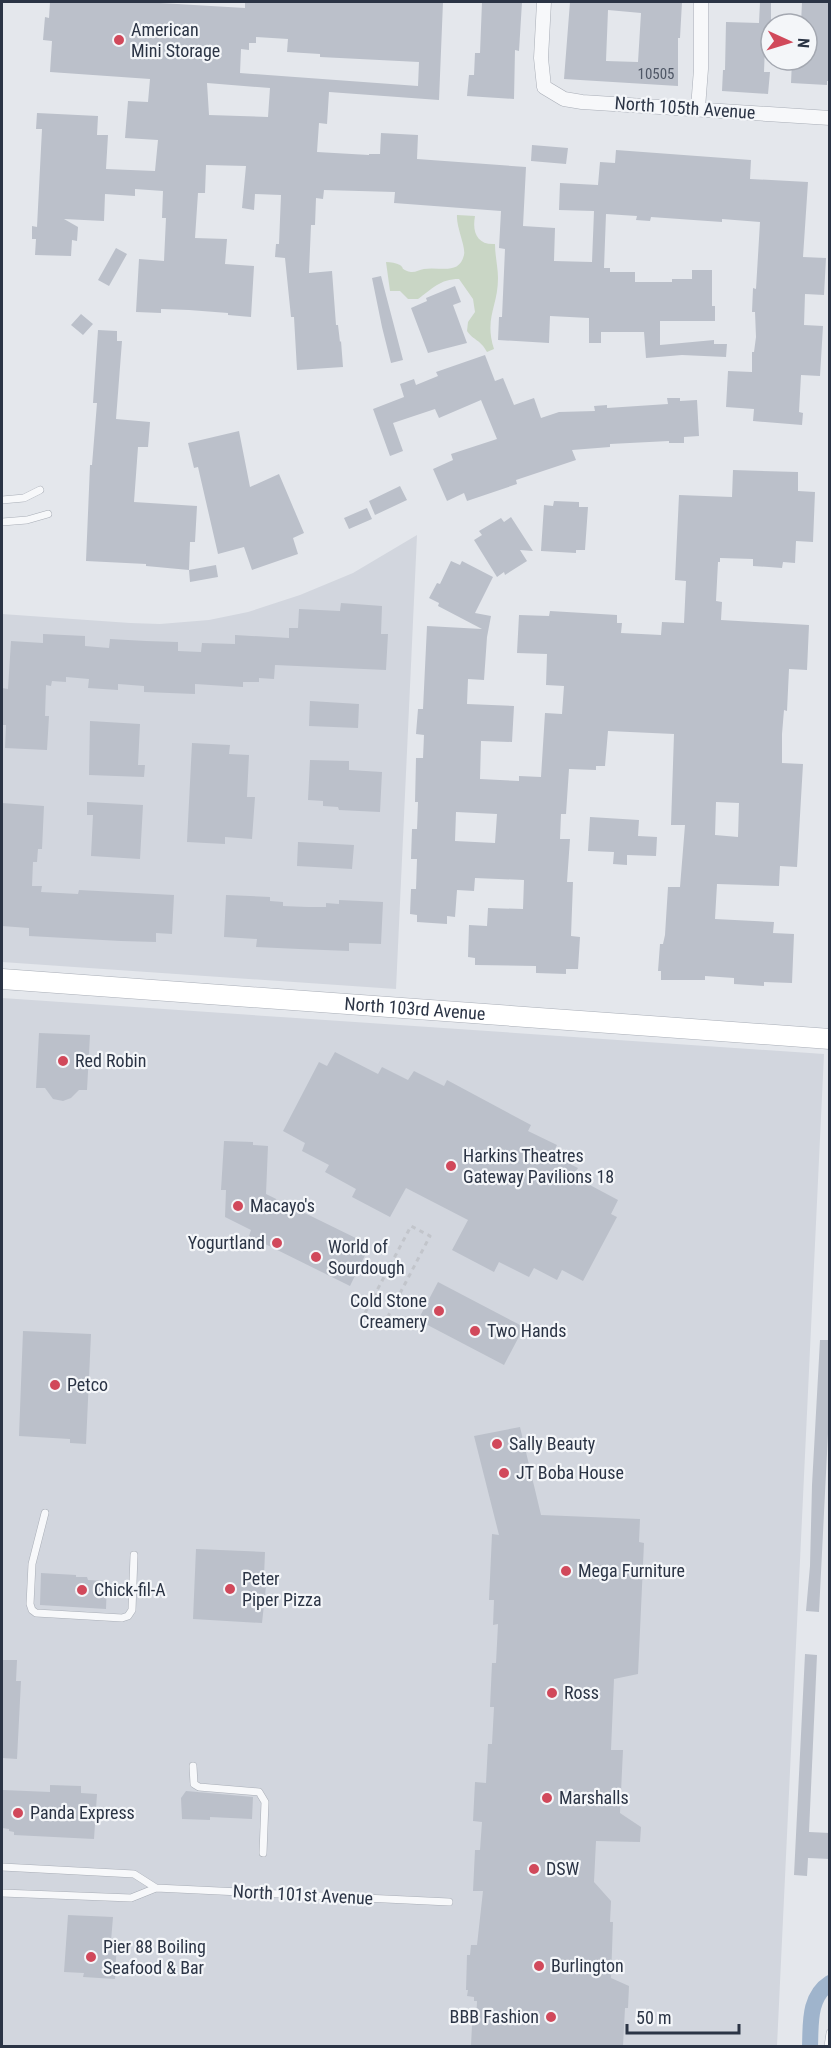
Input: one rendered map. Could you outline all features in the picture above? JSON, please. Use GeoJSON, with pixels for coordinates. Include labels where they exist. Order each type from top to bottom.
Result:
{"type":"FeatureCollection","features":[{"type":"Feature","properties":{"kind":"street","name":"North 105th Avenue"},"geometry":{"type":"LineString","coordinates":[[544,2],[541,58],[544,87],[564,99],[830,118]]}},
{"type":"Feature","properties":{"kind":"street"},"geometry":{"type":"LineString","coordinates":[[698,108],[701,69],[701,2]]}},
{"type":"Feature","properties":{"kind":"street","name":"North 103rd Avenue"},"geometry":{"type":"LineString","coordinates":[[2,979],[830,1039]]}},
{"type":"Feature","properties":{"kind":"lane"},"geometry":{"type":"LineString","coordinates":[[2,500],[24,498],[40,490]]}},
{"type":"Feature","properties":{"kind":"lane"},"geometry":{"type":"LineString","coordinates":[[2,522],[27,520],[48,514]]}},
{"type":"Feature","properties":{"kind":"lane"},"geometry":{"type":"LineString","coordinates":[[45,1513],[32,1564],[30,1604],[36,1613],[122,1618],[128,1616],[132,1610],[134,1555]]}},
{"type":"Feature","properties":{"kind":"lane"},"geometry":{"type":"LineString","coordinates":[[193,1766],[194,1784],[199,1787],[259,1792],[265,1802],[263,1853]]}},
{"type":"Feature","properties":{"kind":"lane","name":"North 101st Avenue"},"geometry":{"type":"LineString","coordinates":[[2,1867],[134,1874],[156,1888]]}},
{"type":"Feature","properties":{"kind":"lane","name":"North 101st Avenue"},"geometry":{"type":"LineString","coordinates":[[2,1893],[130,1898],[156,1888],[449,1902]]}},
{"type":"Feature","properties":{"kind":"lane"},"geometry":{"type":"LineString","coordinates":[[828,2046],[830,2033]]}},
{"type":"Feature","properties":{"kind":"path"},"geometry":{"type":"LineString","coordinates":[[365,1313],[411,1226],[430,1236],[384,1324]]}},
{"type":"Feature","properties":{"kind":"shaded area"},"geometry":{"type":"Polygon","coordinates":[[[417,535],[396,989],[2,962],[2,614],[160,624],[209,620],[248,612],[300,595],[353,573],[417,535]]]}},
{"type":"Feature","properties":{"kind":"shaded area"},"geometry":{"type":"Polygon","coordinates":[[[2,998],[824,1054],[777,2046],[2,2046],[2,998]]]}},
{"type":"Feature","properties":{"kind":"green space"},"geometry":{"type":"Polygon","coordinates":[[[457,215],[475,216],[474,227],[477,236],[484,242],[495,244],[498,278],[490,329],[494,349],[487,352],[467,331],[468,322],[475,312],[473,299],[459,279],[441,283],[418,299],[408,299],[400,291],[390,291],[386,262],[398,264],[412,272],[458,266],[464,251],[457,215]]]}},
{"type":"Feature","properties":{"kind":"building"},"geometry":{"type":"Polygon","coordinates":[[[50,2],[143,2],[245,8],[245,2],[443,2],[439,100],[329,92],[327,124],[319,123],[317,152],[380,154],[381,133],[418,135],[417,159],[526,167],[523,226],[555,228],[554,261],[592,262],[594,211],[559,210],[560,183],[598,185],[600,162],[615,163],[616,150],[751,160],[750,179],[808,182],[803,257],[826,258],[824,295],[805,294],[804,325],[823,326],[820,376],[801,375],[799,412],[803,413],[802,425],[753,421],[754,409],[726,407],[728,371],[752,372],[752,352],[754,352],[756,337],[755,312],[752,312],[753,288],[756,289],[760,222],[651,217],[650,221],[636,220],[637,216],[606,214],[604,268],[610,268],[610,272],[635,272],[635,282],[672,282],[672,279],[692,279],[692,270],[712,270],[712,306],[715,306],[715,321],[660,321],[660,345],[714,340],[714,344],[727,344],[726,357],[682,355],[646,358],[644,332],[601,332],[601,343],[589,343],[589,318],[550,316],[549,343],[498,340],[499,317],[502,317],[505,249],[499,248],[501,211],[394,203],[395,192],[324,190],[323,199],[316,198],[315,225],[311,225],[309,273],[332,271],[336,325],[338,325],[341,341],[343,367],[297,370],[294,317],[291,317],[285,258],[275,257],[276,244],[279,244],[281,195],[255,194],[254,210],[242,208],[246,166],[206,165],[205,193],[198,193],[195,238],[227,239],[225,264],[254,266],[251,317],[189,310],[161,309],[161,313],[136,312],[139,259],[164,261],[166,218],[162,218],[163,191],[135,189],[135,196],[105,194],[104,221],[64,219],[78,227],[77,241],[72,240],[71,256],[35,255],[36,239],[32,239],[32,226],[37,227],[42,129],[36,129],[37,113],[98,116],[97,135],[108,135],[106,169],[155,171],[158,140],[125,138],[128,101],[148,102],[150,79],[50,72],[52,41],[43,40],[45,17],[49,18],[50,2]],[[256,37],[256,43],[249,43],[249,50],[241,49],[240,73],[418,86],[419,62],[320,57],[320,54],[287,52],[288,39],[256,37]],[[207,83],[209,115],[268,117],[270,88],[207,83]]]}},
{"type":"Feature","properties":{"kind":"building"},"geometry":{"type":"Polygon","coordinates":[[[482,2],[522,2],[519,51],[515,50],[514,99],[467,96],[469,75],[474,75],[475,53],[480,53],[482,2]]]}},
{"type":"Feature","properties":{"kind":"building"},"geometry":{"type":"Polygon","coordinates":[[[570,2],[682,2],[680,38],[678,38],[678,86],[564,79],[570,2]],[[608,10],[606,61],[638,62],[641,13],[608,10]]]}},
{"type":"Feature","properties":{"kind":"building"},"geometry":{"type":"Polygon","coordinates":[[[760,2],[771,2],[771,12],[760,12],[760,2]]]}},
{"type":"Feature","properties":{"kind":"building"},"geometry":{"type":"Polygon","coordinates":[[[802,2],[830,2],[830,81],[827,81],[827,85],[791,83],[792,72],[819,72],[819,12],[802,12],[802,2]]]}},
{"type":"Feature","properties":{"kind":"building"},"geometry":{"type":"Polygon","coordinates":[[[726,22],[759,23],[759,72],[770,72],[768,94],[722,91],[726,22]]]}},
{"type":"Feature","properties":{"kind":"building"},"geometry":{"type":"Polygon","coordinates":[[[532,145],[568,148],[566,164],[531,161],[532,145]]]}},
{"type":"Feature","properties":{"kind":"building"},"geometry":{"type":"Polygon","coordinates":[[[116,248],[127,254],[109,286],[98,280],[116,248]]]}},
{"type":"Feature","properties":{"kind":"building"},"geometry":{"type":"Polygon","coordinates":[[[381,276],[403,360],[391,363],[372,278],[381,276]]]}},
{"type":"Feature","properties":{"kind":"building"},"geometry":{"type":"Polygon","coordinates":[[[455,286],[461,302],[453,305],[467,343],[428,353],[411,308],[427,301],[426,298],[455,286]]]}},
{"type":"Feature","properties":{"kind":"building"},"geometry":{"type":"Polygon","coordinates":[[[81,314],[93,324],[83,335],[71,325],[81,314]]]}},
{"type":"Feature","properties":{"kind":"building"},"geometry":{"type":"Polygon","coordinates":[[[98,330],[117,331],[117,341],[122,341],[116,419],[150,422],[148,447],[138,447],[134,502],[197,506],[195,542],[190,542],[189,570],[146,566],[146,564],[86,561],[90,465],[92,465],[97,403],[93,403],[98,330]]]}},
{"type":"Feature","properties":{"kind":"building"},"geometry":{"type":"Polygon","coordinates":[[[485,355],[495,381],[503,378],[514,405],[534,398],[541,418],[559,412],[595,411],[594,406],[607,405],[607,408],[668,404],[667,398],[680,398],[680,401],[697,400],[699,436],[684,437],[684,443],[669,443],[669,441],[610,444],[610,447],[572,450],[576,460],[516,480],[517,484],[467,501],[464,493],[447,501],[433,469],[453,460],[451,454],[497,439],[481,400],[439,418],[435,409],[393,423],[403,451],[390,456],[373,409],[404,397],[400,384],[414,379],[416,385],[438,376],[436,372],[485,355]]]}},
{"type":"Feature","properties":{"kind":"building"},"geometry":{"type":"Polygon","coordinates":[[[239,431],[250,487],[279,474],[304,533],[293,538],[298,554],[252,570],[244,547],[218,554],[198,467],[194,468],[188,443],[239,431]]]}},
{"type":"Feature","properties":{"kind":"building"},"geometry":{"type":"Polygon","coordinates":[[[733,470],[798,472],[798,491],[815,492],[813,542],[796,541],[795,563],[783,562],[782,568],[753,566],[753,559],[720,558],[716,601],[722,602],[721,620],[809,625],[807,670],[789,669],[787,711],[784,710],[782,734],[782,763],[803,764],[797,867],[780,866],[779,886],[717,884],[715,919],[774,922],[773,933],[794,934],[792,983],[764,982],[764,986],[734,984],[734,978],[705,976],[705,980],[661,980],[661,971],[658,971],[660,944],[663,944],[665,935],[668,887],[680,887],[685,825],[671,825],[674,734],[608,731],[605,766],[596,766],[596,770],[569,769],[566,814],[561,814],[560,839],[570,839],[567,882],[573,882],[571,936],[580,937],[578,969],[566,969],[566,974],[536,973],[536,966],[475,965],[475,958],[468,957],[469,925],[487,926],[488,908],[523,909],[524,880],[475,878],[474,891],[457,890],[455,917],[447,916],[447,924],[417,922],[417,915],[410,914],[411,889],[416,889],[417,859],[411,859],[412,829],[417,829],[416,758],[423,758],[424,735],[416,734],[418,709],[423,709],[427,626],[482,629],[438,606],[439,603],[429,598],[437,583],[440,584],[451,561],[460,565],[462,561],[493,577],[475,613],[491,616],[484,680],[468,679],[467,704],[514,706],[512,742],[481,741],[480,779],[519,781],[519,776],[541,777],[545,713],[562,714],[564,686],[546,685],[547,654],[517,653],[519,615],[549,616],[550,611],[617,615],[617,623],[622,623],[621,633],[661,635],[662,622],[684,623],[686,581],[675,580],[679,495],[732,497],[733,470]],[[716,802],[715,835],[738,837],[739,803],[716,802]],[[456,812],[455,841],[495,843],[497,814],[456,812]]]}},
{"type":"Feature","properties":{"kind":"building"},"geometry":{"type":"Polygon","coordinates":[[[400,486],[407,500],[375,515],[369,501],[400,486]]]}},
{"type":"Feature","properties":{"kind":"building"},"geometry":{"type":"Polygon","coordinates":[[[554,501],[579,502],[579,507],[588,507],[585,550],[576,550],[576,553],[541,551],[544,505],[553,506],[554,501]]]}},
{"type":"Feature","properties":{"kind":"building"},"geometry":{"type":"Polygon","coordinates":[[[367,508],[372,519],[349,529],[344,518],[367,508]]]}},
{"type":"Feature","properties":{"kind":"building"},"geometry":{"type":"Polygon","coordinates":[[[511,517],[533,551],[520,550],[527,561],[505,575],[504,572],[497,577],[474,540],[482,535],[479,531],[501,518],[504,522],[511,517]]]}},
{"type":"Feature","properties":{"kind":"building"},"geometry":{"type":"Polygon","coordinates":[[[216,565],[218,577],[190,582],[189,570],[216,565]]]}},
{"type":"Feature","properties":{"kind":"building"},"geometry":{"type":"Polygon","coordinates":[[[341,603],[382,606],[381,634],[388,634],[386,670],[275,665],[274,679],[259,678],[259,682],[243,682],[243,687],[195,684],[195,694],[144,692],[144,686],[118,684],[118,690],[88,688],[89,679],[66,677],[66,682],[52,681],[51,686],[46,685],[45,716],[49,716],[47,750],[5,748],[6,725],[2,725],[2,688],[8,689],[11,641],[43,643],[43,634],[85,636],[85,646],[109,648],[110,639],[178,642],[178,651],[201,652],[202,643],[235,644],[235,635],[289,638],[289,628],[298,628],[299,609],[340,611],[341,603]]]}},
{"type":"Feature","properties":{"kind":"building"},"geometry":{"type":"Polygon","coordinates":[[[310,701],[359,704],[358,728],[309,726],[310,701]]]}},
{"type":"Feature","properties":{"kind":"building"},"geometry":{"type":"Polygon","coordinates":[[[90,721],[140,724],[138,765],[145,765],[144,777],[89,775],[90,721]]]}},
{"type":"Feature","properties":{"kind":"building"},"geometry":{"type":"Polygon","coordinates":[[[192,743],[230,745],[229,754],[249,755],[247,797],[255,797],[252,839],[225,837],[225,844],[187,842],[192,743]]]}},
{"type":"Feature","properties":{"kind":"building"},"geometry":{"type":"Polygon","coordinates":[[[310,760],[349,761],[349,770],[382,772],[380,812],[339,810],[338,807],[323,806],[323,801],[308,800],[310,760]]]}},
{"type":"Feature","properties":{"kind":"building"},"geometry":{"type":"Polygon","coordinates":[[[87,802],[143,805],[140,859],[91,856],[93,815],[87,815],[87,802]]]}},
{"type":"Feature","properties":{"kind":"building"},"geometry":{"type":"Polygon","coordinates":[[[2,803],[44,806],[42,849],[38,849],[37,862],[33,862],[32,886],[42,886],[41,892],[78,894],[79,890],[174,895],[172,934],[156,933],[156,942],[121,941],[29,936],[29,928],[2,926],[2,803]]]}},
{"type":"Feature","properties":{"kind":"building"},"geometry":{"type":"Polygon","coordinates":[[[590,817],[639,820],[638,836],[657,837],[656,856],[627,855],[627,865],[613,864],[614,852],[588,851],[590,817]]]}},
{"type":"Feature","properties":{"kind":"building"},"geometry":{"type":"Polygon","coordinates":[[[298,842],[354,845],[352,869],[297,866],[298,842]]]}},
{"type":"Feature","properties":{"kind":"building"},"geometry":{"type":"Polygon","coordinates":[[[226,895],[270,897],[270,901],[283,902],[283,906],[326,907],[326,903],[339,904],[339,900],[383,902],[381,944],[349,943],[349,951],[299,949],[256,947],[257,939],[224,937],[226,895]]]}},
{"type":"Feature","properties":{"kind":"building","name":"Red Robin"},"geometry":{"type":"Polygon","coordinates":[[[39,1033],[90,1035],[87,1090],[79,1090],[71,1098],[63,1101],[53,1099],[45,1088],[36,1088],[39,1033]]]}},
{"type":"Feature","properties":{"kind":"building","name":"Harkins Theatres Gateway Pavilions 18"},"geometry":{"type":"Polygon","coordinates":[[[335,1052],[378,1074],[382,1067],[408,1080],[414,1071],[444,1086],[447,1080],[531,1125],[528,1131],[557,1145],[552,1155],[578,1168],[573,1176],[618,1200],[611,1214],[617,1217],[583,1281],[562,1270],[557,1280],[534,1268],[529,1277],[499,1262],[494,1272],[452,1250],[468,1220],[406,1188],[390,1217],[352,1197],[356,1189],[325,1172],[329,1165],[302,1151],[305,1143],[283,1131],[319,1062],[327,1066],[335,1052]]]}},
{"type":"Feature","properties":{"kind":"building"},"geometry":{"type":"Polygon","coordinates":[[[224,1141],[253,1142],[253,1145],[268,1146],[266,1194],[370,1245],[350,1286],[249,1236],[251,1230],[225,1217],[226,1190],[221,1190],[224,1141]]]}},
{"type":"Feature","properties":{"kind":"building"},"geometry":{"type":"Polygon","coordinates":[[[438,1282],[524,1327],[504,1365],[418,1320],[438,1282]]]}},
{"type":"Feature","properties":{"kind":"building","name":"Petco"},"geometry":{"type":"Polygon","coordinates":[[[23,1331],[91,1334],[86,1444],[70,1443],[70,1439],[19,1436],[23,1331]]]}},
{"type":"Feature","properties":{"kind":"building"},"geometry":{"type":"Polygon","coordinates":[[[820,1340],[830,1340],[830,1394],[819,1612],[806,1611],[820,1340]]]}},
{"type":"Feature","properties":{"kind":"building"},"geometry":{"type":"Polygon","coordinates":[[[520,1427],[541,1515],[640,1519],[639,1542],[644,1543],[638,1674],[614,1679],[611,1750],[623,1750],[620,1813],[641,1827],[640,1842],[596,1841],[594,1882],[611,1901],[610,1922],[613,1922],[611,1978],[629,1986],[623,2046],[471,2046],[472,2025],[476,2025],[477,2001],[474,2001],[474,1997],[467,1996],[467,1955],[470,1955],[471,1945],[477,1945],[483,1891],[473,1891],[475,1850],[480,1850],[482,1822],[473,1821],[475,1782],[486,1783],[488,1744],[492,1744],[494,1707],[490,1707],[492,1663],[496,1663],[498,1624],[493,1625],[494,1600],[489,1600],[492,1534],[499,1535],[474,1436],[520,1427]]]}},
{"type":"Feature","properties":{"kind":"building","name":"Peter Piper Pizza"},"geometry":{"type":"Polygon","coordinates":[[[196,1549],[265,1552],[264,1577],[267,1577],[262,1623],[193,1619],[196,1549]]]}},
{"type":"Feature","properties":{"kind":"building"},"geometry":{"type":"Polygon","coordinates":[[[41,1573],[76,1575],[76,1577],[87,1577],[88,1580],[107,1581],[106,1609],[40,1605],[41,1573]]]}},
{"type":"Feature","properties":{"kind":"building"},"geometry":{"type":"Polygon","coordinates":[[[805,1654],[817,1655],[809,1832],[830,1833],[830,1859],[808,1858],[807,1876],[794,1875],[805,1654]]]}},
{"type":"Feature","properties":{"kind":"building"},"geometry":{"type":"Polygon","coordinates":[[[2,1660],[17,1660],[16,1681],[21,1681],[17,1759],[2,1758],[2,1660]]]}},
{"type":"Feature","properties":{"kind":"building"},"geometry":{"type":"Polygon","coordinates":[[[50,1785],[81,1786],[81,1793],[97,1794],[94,1839],[14,1835],[14,1832],[9,1829],[2,1828],[3,1790],[50,1792],[50,1785]]]}},
{"type":"Feature","properties":{"kind":"building"},"geometry":{"type":"Polygon","coordinates":[[[186,1791],[253,1797],[252,1819],[210,1817],[210,1820],[182,1819],[181,1798],[186,1791]]]}},
{"type":"Feature","properties":{"kind":"building","name":"Pier 88 Boiling Seafood & Bar"},"geometry":{"type":"Polygon","coordinates":[[[68,1915],[113,1917],[111,1941],[117,1941],[115,1979],[83,1977],[84,1973],[64,1972],[68,1915]]]}},
{"type":"Feature","properties":{"kind":"waterway"},"geometry":{"type":"LineString","coordinates":[[810,2046],[814,2004],[823,1989],[830,1983]]}},
{"type":"Feature","properties":{"kind":"place","name":"American Mini Storage"},"geometry":{"type":"Point","coordinates":[119,40]}},
{"type":"Feature","properties":{"kind":"place","name":"Red Robin"},"geometry":{"type":"Point","coordinates":[63,1061]}},
{"type":"Feature","properties":{"kind":"place","name":"Harkins Theatres Gateway Pavilions 18"},"geometry":{"type":"Point","coordinates":[451,1166]}},
{"type":"Feature","properties":{"kind":"place","name":"Macayo's"},"geometry":{"type":"Point","coordinates":[238,1206]}},
{"type":"Feature","properties":{"kind":"place","name":"Yogurtland"},"geometry":{"type":"Point","coordinates":[277,1243]}},
{"type":"Feature","properties":{"kind":"place","name":"World of Sourdough"},"geometry":{"type":"Point","coordinates":[316,1257]}},
{"type":"Feature","properties":{"kind":"place","name":"Cold Stone Creamery"},"geometry":{"type":"Point","coordinates":[439,1311]}},
{"type":"Feature","properties":{"kind":"place","name":"Two Hands"},"geometry":{"type":"Point","coordinates":[475,1331]}},
{"type":"Feature","properties":{"kind":"place","name":"Petco"},"geometry":{"type":"Point","coordinates":[55,1385]}},
{"type":"Feature","properties":{"kind":"place","name":"Sally Beauty"},"geometry":{"type":"Point","coordinates":[497,1444]}},
{"type":"Feature","properties":{"kind":"place","name":"JT Boba House"},"geometry":{"type":"Point","coordinates":[504,1473]}},
{"type":"Feature","properties":{"kind":"place","name":"Mega Furniture"},"geometry":{"type":"Point","coordinates":[566,1571]}},
{"type":"Feature","properties":{"kind":"place","name":"Peter Piper Pizza"},"geometry":{"type":"Point","coordinates":[230,1589]}},
{"type":"Feature","properties":{"kind":"place","name":"Chick-fil-A"},"geometry":{"type":"Point","coordinates":[82,1590]}},
{"type":"Feature","properties":{"kind":"place","name":"Ross"},"geometry":{"type":"Point","coordinates":[552,1693]}},
{"type":"Feature","properties":{"kind":"place","name":"Marshalls"},"geometry":{"type":"Point","coordinates":[547,1798]}},
{"type":"Feature","properties":{"kind":"place","name":"Panda Express"},"geometry":{"type":"Point","coordinates":[18,1813]}},
{"type":"Feature","properties":{"kind":"place","name":"DSW"},"geometry":{"type":"Point","coordinates":[534,1869]}},
{"type":"Feature","properties":{"kind":"place","name":"Pier 88 Boiling Seafood & Bar"},"geometry":{"type":"Point","coordinates":[91,1957]}},
{"type":"Feature","properties":{"kind":"place","name":"Burlington"},"geometry":{"type":"Point","coordinates":[539,1966]}},
{"type":"Feature","properties":{"kind":"place","name":"BBB Fashion"},"geometry":{"type":"Point","coordinates":[551,2017]}}]}
